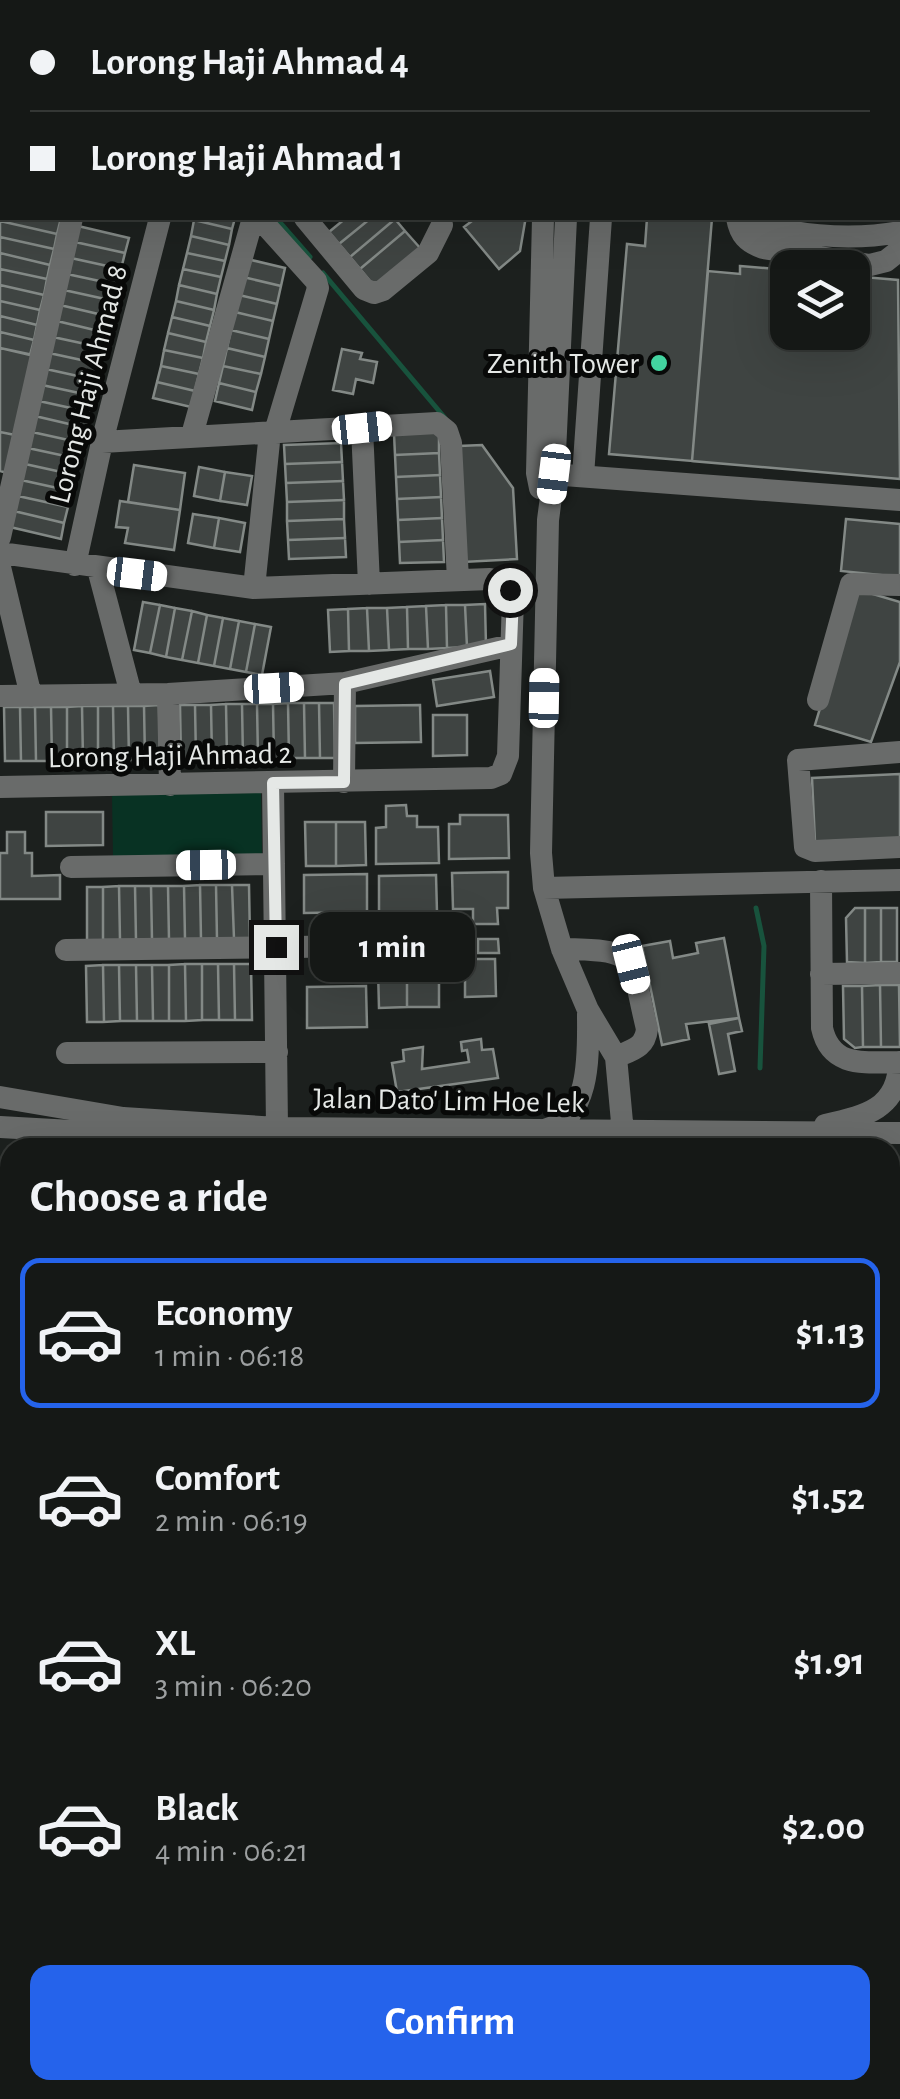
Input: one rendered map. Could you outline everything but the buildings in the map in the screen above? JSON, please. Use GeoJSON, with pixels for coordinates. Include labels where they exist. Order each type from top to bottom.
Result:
{"type":"FeatureCollection","features":[{"type":"Feature","properties":{"kind":"street"},"geometry":{"type":"LineString","coordinates":[[0,537],[72,220]]}},
{"type":"Feature","properties":{"kind":"street","name":"Lorong Haji Ahmad 8"},"geometry":{"type":"LineString","coordinates":[[87,567],[102,442],[159,220]]}},
{"type":"Feature","properties":{"kind":"street"},"geometry":{"type":"LineString","coordinates":[[192,435],[255,220]]}},
{"type":"Feature","properties":{"kind":"street"},"geometry":{"type":"LineString","coordinates":[[254,588],[272,432],[318,284],[258,220]]}},
{"type":"Feature","properties":{"kind":"street"},"geometry":{"type":"LineString","coordinates":[[307,220],[364,289],[374,293],[428,253],[442,220]]}},
{"type":"Feature","properties":{"kind":"street"},"geometry":{"type":"LineString","coordinates":[[543,220],[548,520],[541,853],[544,888],[562,949],[588,1010],[616,1057],[624,1133]]}},
{"type":"Feature","properties":{"kind":"street"},"geometry":{"type":"LineString","coordinates":[[545,474],[566,220]]}},
{"type":"Feature","properties":{"kind":"street"},"geometry":{"type":"LineString","coordinates":[[583,476],[601,220]]}},
{"type":"Feature","properties":{"kind":"street"},"geometry":{"type":"LineString","coordinates":[[738,220],[739,230],[748,243],[763,248],[870,265],[886,262],[900,250]]}},
{"type":"Feature","properties":{"kind":"street"},"geometry":{"type":"LineString","coordinates":[[744,220],[763,227],[837,226],[900,232]]}},
{"type":"Feature","properties":{"kind":"street"},"geometry":{"type":"LineString","coordinates":[[102,442],[437,423],[447,430],[451,444],[458,580]]}},
{"type":"Feature","properties":{"kind":"street"},"geometry":{"type":"LineString","coordinates":[[362,428],[369,584]]}},
{"type":"Feature","properties":{"kind":"street"},"geometry":{"type":"LineString","coordinates":[[545,474],[900,500]]}},
{"type":"Feature","properties":{"kind":"street"},"geometry":{"type":"LineString","coordinates":[[0,553],[254,588],[490,579],[505,584],[513,597],[511,644],[345,684],[168,694],[0,696]]}},
{"type":"Feature","properties":{"kind":"street"},"geometry":{"type":"LineString","coordinates":[[0,567],[31,696]]}},
{"type":"Feature","properties":{"kind":"street"},"geometry":{"type":"LineString","coordinates":[[87,567],[131,694]]}},
{"type":"Feature","properties":{"kind":"street"},"geometry":{"type":"LineString","coordinates":[[818,700],[850,584],[900,585]]}},
{"type":"Feature","properties":{"kind":"street"},"geometry":{"type":"LineString","coordinates":[[512,620],[546,620]]}},
{"type":"Feature","properties":{"kind":"street","name":"Lorong Haji Ahmad 2"},"geometry":{"type":"LineString","coordinates":[[0,787],[490,778],[500,774],[508,756],[511,644]]}},
{"type":"Feature","properties":{"kind":"street"},"geometry":{"type":"LineString","coordinates":[[344,782],[345,684]]}},
{"type":"Feature","properties":{"kind":"street"},"geometry":{"type":"LineString","coordinates":[[168,694],[170,785]]}},
{"type":"Feature","properties":{"kind":"street"},"geometry":{"type":"LineString","coordinates":[[900,752],[798,760],[805,847],[815,851],[900,847]]}},
{"type":"Feature","properties":{"kind":"street"},"geometry":{"type":"LineString","coordinates":[[273,783],[276,1128]]}},
{"type":"Feature","properties":{"kind":"street"},"geometry":{"type":"LineString","coordinates":[[71,866],[274,864]]}},
{"type":"Feature","properties":{"kind":"street"},"geometry":{"type":"LineString","coordinates":[[544,888],[900,880]]}},
{"type":"Feature","properties":{"kind":"street"},"geometry":{"type":"LineString","coordinates":[[727,1134],[767,1126],[826,1125],[870,1112],[890,1098],[898,1083],[899,1062],[850,1062],[830,1050],[822,1028],[820,881]]}},
{"type":"Feature","properties":{"kind":"street"},"geometry":{"type":"LineString","coordinates":[[66,950],[443,945]]}},
{"type":"Feature","properties":{"kind":"street"},"geometry":{"type":"LineString","coordinates":[[562,949],[609,950],[622,954],[631,964],[646,1038],[640,1047],[616,1057]]}},
{"type":"Feature","properties":{"kind":"street"},"geometry":{"type":"LineString","coordinates":[[821,974],[900,972]]}},
{"type":"Feature","properties":{"kind":"street"},"geometry":{"type":"LineString","coordinates":[[541,1131],[560,1125],[579,1097],[588,1059],[588,1010]]}},
{"type":"Feature","properties":{"kind":"street"},"geometry":{"type":"LineString","coordinates":[[67,1054],[277,1052]]}},
{"type":"Feature","properties":{"kind":"street","name":"Jalan Dato' Lim Hoe Lek"},"geometry":{"type":"LineString","coordinates":[[0,1097],[123,1118],[276,1128],[306,1138]]}},
{"type":"Feature","properties":{"kind":"street","name":"Jalan Dato' Lim Hoe Lek"},"geometry":{"type":"LineString","coordinates":[[0,1127],[40,1138]]}},
{"type":"Feature","properties":{"kind":"street","name":"Jalan Dato' Lim Hoe Lek"},"geometry":{"type":"LineString","coordinates":[[363,1138],[541,1131],[900,1133]]}},
{"type":"Feature","properties":{"kind":"green space"},"geometry":{"type":"Polygon","coordinates":[[[261,793],[262,854],[113,856],[112,795],[261,793]]]}},
{"type":"Feature","properties":{"kind":"waterway"},"geometry":{"type":"LineString","coordinates":[[278,220],[310,257]]}},
{"type":"Feature","properties":{"kind":"waterway"},"geometry":{"type":"LineString","coordinates":[[323,273],[445,418]]}},
{"type":"Feature","properties":{"kind":"waterway"},"geometry":{"type":"LineString","coordinates":[[756,908],[764,946],[760,1068]]}},
{"type":"Feature","properties":{"kind":"place","name":"Zenith Tower"},"geometry":{"type":"Point","coordinates":[659,363]}},
{"type":"Feature","properties":{"kind":"route"},"geometry":{"type":"LineString","coordinates":[[276,947],[273,783],[344,782],[345,684],[511,644],[510,590]]}}]}
